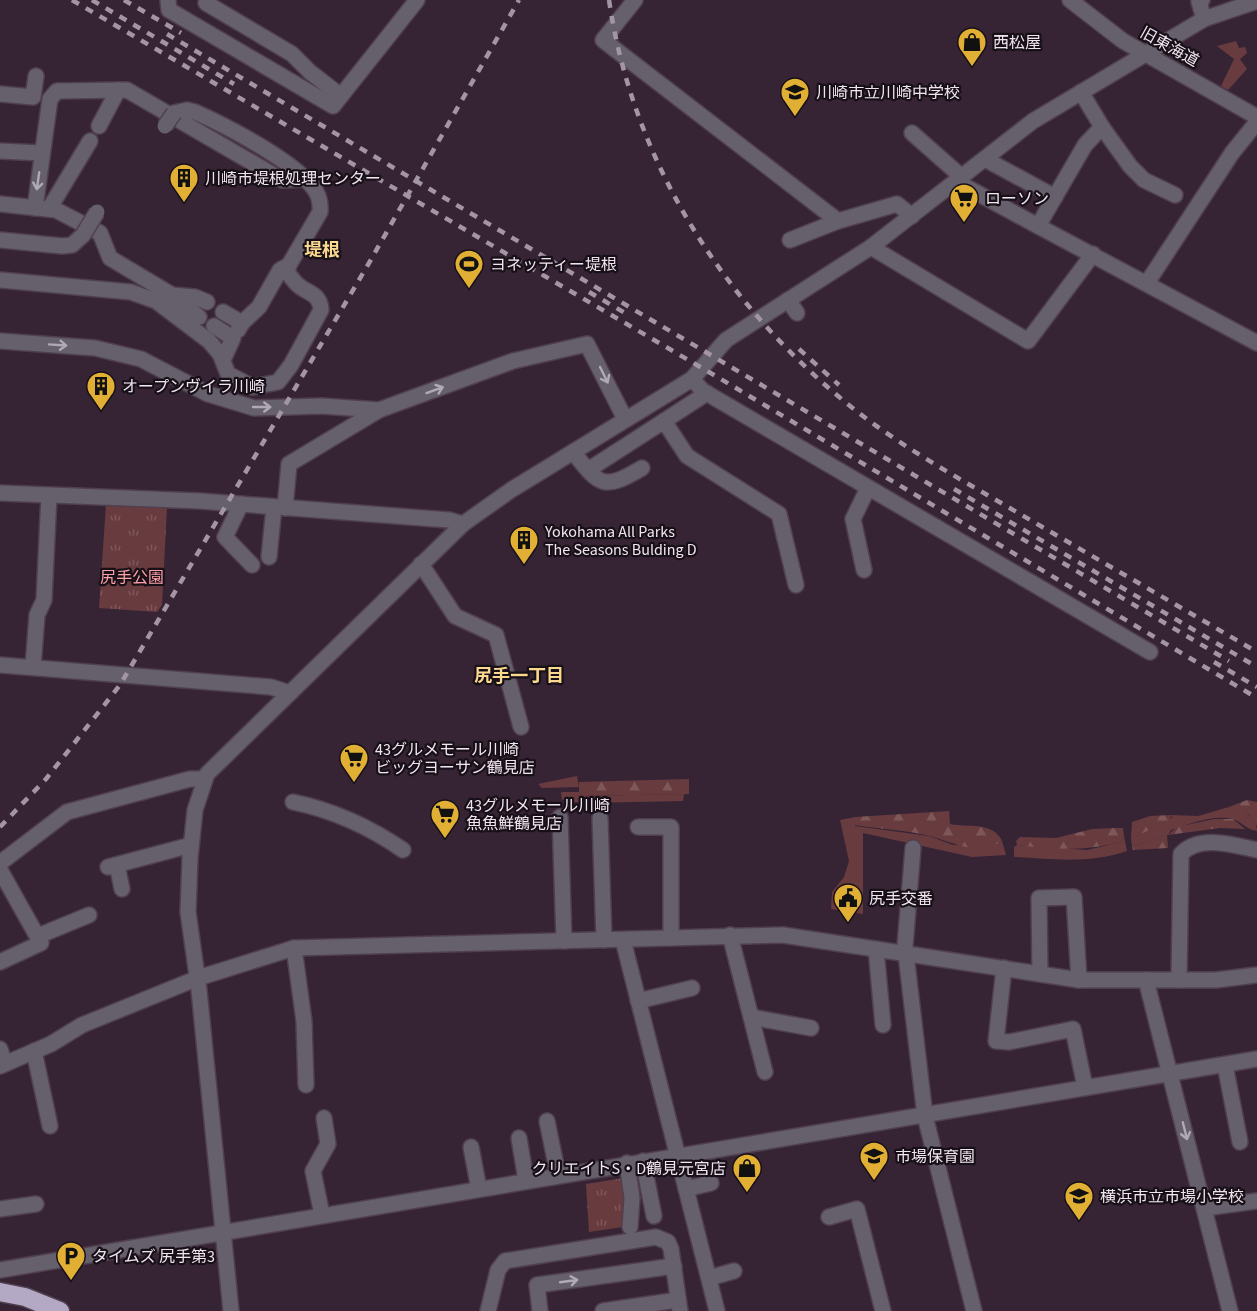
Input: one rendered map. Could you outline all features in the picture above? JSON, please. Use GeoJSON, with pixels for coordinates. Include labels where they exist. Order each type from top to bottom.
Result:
{"type":"FeatureCollection","features":[{"type":"Feature","properties":{"kind":"highway"},"geometry":{"type":"LineString","coordinates":[[0,1292],[25,1297],[60,1311]]}},
{"type":"Feature","properties":{"kind":"street"},"geometry":{"type":"LineString","coordinates":[[337,101],[417,0]]}},
{"type":"Feature","properties":{"kind":"street"},"geometry":{"type":"LineString","coordinates":[[634,0],[603,40],[838,221]]}},
{"type":"Feature","properties":{"kind":"street","name":"旧東海道"},"geometry":{"type":"LineString","coordinates":[[1070,0],[1123,41],[1257,120]]}},
{"type":"Feature","properties":{"kind":"street"},"geometry":{"type":"LineString","coordinates":[[1202,0],[1199,2],[1204,19]]}},
{"type":"Feature","properties":{"kind":"street"},"geometry":{"type":"LineString","coordinates":[[231,1311],[198,978],[189,912],[191,845],[195,810],[204,779],[463,524],[625,419],[692,379],[726,340],[871,247],[1033,121],[1204,19],[1257,1]]}},
{"type":"Feature","properties":{"kind":"street"},"geometry":{"type":"LineString","coordinates":[[206,3],[292,54],[337,101]]}},
{"type":"Feature","properties":{"kind":"street"},"geometry":{"type":"LineString","coordinates":[[169,5],[337,101]]}},
{"type":"Feature","properties":{"kind":"street"},"geometry":{"type":"LineString","coordinates":[[0,94],[33,96],[36,76]]}},
{"type":"Feature","properties":{"kind":"street"},"geometry":{"type":"LineString","coordinates":[[99,126],[118,90]]}},
{"type":"Feature","properties":{"kind":"street"},"geometry":{"type":"LineString","coordinates":[[42,208],[42,153],[50,99],[57,91],[127,90],[282,180],[304,179]]}},
{"type":"Feature","properties":{"kind":"street"},"geometry":{"type":"LineString","coordinates":[[1081,92],[1102,127],[1130,166],[1144,180],[1175,195]]}},
{"type":"Feature","properties":{"kind":"street"},"geometry":{"type":"LineString","coordinates":[[0,280],[132,292],[156,301],[209,341],[223,360],[228,374],[253,387],[278,382],[291,365],[321,310],[321,302],[313,293],[298,285],[287,273],[289,265],[320,212],[321,202],[313,187],[273,155],[209,118],[187,110],[169,119]]}},
{"type":"Feature","properties":{"kind":"street"},"geometry":{"type":"LineString","coordinates":[[1147,283],[1232,153],[1257,120]]}},
{"type":"Feature","properties":{"kind":"street"},"geometry":{"type":"LineString","coordinates":[[1038,226],[1085,145],[1102,127]]}},
{"type":"Feature","properties":{"kind":"street"},"geometry":{"type":"LineString","coordinates":[[912,134],[960,180],[1038,226],[1257,343]]}},
{"type":"Feature","properties":{"kind":"street"},"geometry":{"type":"LineString","coordinates":[[42,208],[90,141]]}},
{"type":"Feature","properties":{"kind":"street"},"geometry":{"type":"LineString","coordinates":[[0,151],[42,153]]}},
{"type":"Feature","properties":{"kind":"street"},"geometry":{"type":"LineString","coordinates":[[986,159],[1055,197]]}},
{"type":"Feature","properties":{"kind":"street"},"geometry":{"type":"LineString","coordinates":[[0,204],[56,210],[100,232],[110,258],[172,295],[199,317]]}},
{"type":"Feature","properties":{"kind":"street"},"geometry":{"type":"LineString","coordinates":[[790,240],[838,221],[897,204],[912,216]]}},
{"type":"Feature","properties":{"kind":"street"},"geometry":{"type":"LineString","coordinates":[[0,240],[72,245],[83,236],[98,213]]}},
{"type":"Feature","properties":{"kind":"street"},"geometry":{"type":"LineString","coordinates":[[871,247],[1028,341],[1093,254]]}},
{"type":"Feature","properties":{"kind":"street"},"geometry":{"type":"LineString","coordinates":[[223,360],[242,323],[259,307],[280,270],[289,265]]}},
{"type":"Feature","properties":{"kind":"street"},"geometry":{"type":"LineString","coordinates":[[132,292],[140,277]]}},
{"type":"Feature","properties":{"kind":"street"},"geometry":{"type":"LineString","coordinates":[[172,295],[195,297],[207,302]]}},
{"type":"Feature","properties":{"kind":"street"},"geometry":{"type":"LineString","coordinates":[[788,300],[797,313]]}},
{"type":"Feature","properties":{"kind":"street"},"geometry":{"type":"LineString","coordinates":[[223,312],[242,323]]}},
{"type":"Feature","properties":{"kind":"street"},"geometry":{"type":"LineString","coordinates":[[214,326],[233,338]]}},
{"type":"Feature","properties":{"kind":"street"},"geometry":{"type":"LineString","coordinates":[[0,341],[95,348],[141,359],[208,394],[254,408],[322,406],[379,410]]}},
{"type":"Feature","properties":{"kind":"street"},"geometry":{"type":"LineString","coordinates":[[270,557],[289,464],[379,410],[513,361],[587,344],[625,419]]}},
{"type":"Feature","properties":{"kind":"street"},"geometry":{"type":"LineString","coordinates":[[692,379],[707,393],[1150,652]]}},
{"type":"Feature","properties":{"kind":"street"},"geometry":{"type":"LineString","coordinates":[[588,470],[707,393]]}},
{"type":"Feature","properties":{"kind":"street"},"geometry":{"type":"LineString","coordinates":[[664,421],[687,456],[778,514],[796,585]]}},
{"type":"Feature","properties":{"kind":"street"},"geometry":{"type":"LineString","coordinates":[[573,452],[593,477],[607,483],[620,481],[642,468]]}},
{"type":"Feature","properties":{"kind":"street"},"geometry":{"type":"LineString","coordinates":[[864,570],[853,519],[868,488]]}},
{"type":"Feature","properties":{"kind":"street"},"geometry":{"type":"LineString","coordinates":[[0,493],[240,504],[449,520],[463,524]]}},
{"type":"Feature","properties":{"kind":"street"},"geometry":{"type":"LineString","coordinates":[[33,667],[37,615],[44,600],[49,495]]}},
{"type":"Feature","properties":{"kind":"street"},"geometry":{"type":"LineString","coordinates":[[240,504],[225,537],[252,565]]}},
{"type":"Feature","properties":{"kind":"street"},"geometry":{"type":"LineString","coordinates":[[421,564],[455,616],[496,635],[521,727]]}},
{"type":"Feature","properties":{"kind":"street"},"geometry":{"type":"LineString","coordinates":[[0,665],[271,687],[290,693]]}},
{"type":"Feature","properties":{"kind":"street"},"geometry":{"type":"LineString","coordinates":[[0,863],[67,812],[190,778],[204,779]]}},
{"type":"Feature","properties":{"kind":"street"},"geometry":{"type":"LineString","coordinates":[[293,802],[311,806],[381,835],[403,850]]}},
{"type":"Feature","properties":{"kind":"street"},"geometry":{"type":"LineString","coordinates":[[560,817],[564,941]]}},
{"type":"Feature","properties":{"kind":"street"},"geometry":{"type":"LineString","coordinates":[[600,818],[604,940]]}},
{"type":"Feature","properties":{"kind":"street"},"geometry":{"type":"LineString","coordinates":[[638,827],[671,827],[671,938]]}},
{"type":"Feature","properties":{"kind":"street"},"geometry":{"type":"LineString","coordinates":[[1179,980],[1181,854],[1187,847],[1217,842],[1257,850]]}},
{"type":"Feature","properties":{"kind":"street"},"geometry":{"type":"LineString","coordinates":[[122,889],[112,866],[191,845]]}},
{"type":"Feature","properties":{"kind":"street"},"geometry":{"type":"LineString","coordinates":[[913,848],[905,946],[908,955],[925,1116],[974,1311]]}},
{"type":"Feature","properties":{"kind":"street"},"geometry":{"type":"LineString","coordinates":[[0,870],[41,943],[0,962]]}},
{"type":"Feature","properties":{"kind":"street"},"geometry":{"type":"LineString","coordinates":[[1040,974],[1039,898],[1074,897],[1079,980]]}},
{"type":"Feature","properties":{"kind":"street"},"geometry":{"type":"LineString","coordinates":[[38,936],[89,915]]}},
{"type":"Feature","properties":{"kind":"street"},"geometry":{"type":"LineString","coordinates":[[0,1049],[2,1065],[34,1051],[81,1025],[198,978],[294,948],[326,942],[564,941],[783,935],[1079,980],[1216,980],[1257,975]]}},
{"type":"Feature","properties":{"kind":"street"},"geometry":{"type":"LineString","coordinates":[[730,936],[765,1072]]}},
{"type":"Feature","properties":{"kind":"street"},"geometry":{"type":"LineString","coordinates":[[623,940],[717,1311]]}},
{"type":"Feature","properties":{"kind":"street"},"geometry":{"type":"LineString","coordinates":[[294,948],[304,1021],[306,1085]]}},
{"type":"Feature","properties":{"kind":"street"},"geometry":{"type":"LineString","coordinates":[[876,949],[883,1025]]}},
{"type":"Feature","properties":{"kind":"street"},"geometry":{"type":"LineString","coordinates":[[1004,968],[996,1041],[1009,1042],[1072,1029],[1085,1088]]}},
{"type":"Feature","properties":{"kind":"street"},"geometry":{"type":"LineString","coordinates":[[1146,980],[1230,1311]]}},
{"type":"Feature","properties":{"kind":"street"},"geometry":{"type":"LineString","coordinates":[[638,1001],[692,988]]}},
{"type":"Feature","properties":{"kind":"street"},"geometry":{"type":"LineString","coordinates":[[751,1017],[811,1028]]}},
{"type":"Feature","properties":{"kind":"street"},"geometry":{"type":"LineString","coordinates":[[34,1051],[50,1126]]}},
{"type":"Feature","properties":{"kind":"street"},"geometry":{"type":"LineString","coordinates":[[0,1268],[322,1215],[425,1193],[478,1189],[1257,1059]]}},
{"type":"Feature","properties":{"kind":"street"},"geometry":{"type":"LineString","coordinates":[[1225,1065],[1240,1142]]}},
{"type":"Feature","properties":{"kind":"street"},"geometry":{"type":"LineString","coordinates":[[322,1215],[313,1171],[328,1144],[324,1118]]}},
{"type":"Feature","properties":{"kind":"street"},"geometry":{"type":"LineString","coordinates":[[547,1121],[558,1175]]}},
{"type":"Feature","properties":{"kind":"street"},"geometry":{"type":"LineString","coordinates":[[519,1138],[526,1180]]}},
{"type":"Feature","properties":{"kind":"street"},"geometry":{"type":"LineString","coordinates":[[471,1148],[478,1189]]}},
{"type":"Feature","properties":{"kind":"street"},"geometry":{"type":"LineString","coordinates":[[635,1162],[654,1216]]}},
{"type":"Feature","properties":{"kind":"street"},"geometry":{"type":"LineString","coordinates":[[630,1227],[635,1162]]}},
{"type":"Feature","properties":{"kind":"street"},"geometry":{"type":"LineString","coordinates":[[686,1189],[711,1183]]}},
{"type":"Feature","properties":{"kind":"street"},"geometry":{"type":"LineString","coordinates":[[1205,1208],[1257,1201]]}},
{"type":"Feature","properties":{"kind":"street"},"geometry":{"type":"LineString","coordinates":[[0,1209],[36,1204]]}},
{"type":"Feature","properties":{"kind":"street"},"geometry":{"type":"LineString","coordinates":[[829,1217],[857,1209],[883,1311]]}},
{"type":"Feature","properties":{"kind":"street"},"geometry":{"type":"LineString","coordinates":[[488,1311],[500,1266],[513,1259],[656,1237],[668,1242],[679,1305],[603,1311]]}},
{"type":"Feature","properties":{"kind":"street"},"geometry":{"type":"LineString","coordinates":[[540,1311],[537,1285],[674,1266]]}},
{"type":"Feature","properties":{"kind":"street"},"geometry":{"type":"LineString","coordinates":[[709,1278],[734,1271]]}},
{"type":"Feature","properties":{"kind":"green space"},"geometry":{"type":"Polygon","coordinates":[[[1236,41],[1239,48],[1245,47],[1247,53],[1240,59],[1247,69],[1228,90],[1221,86],[1234,59],[1217,46],[1236,41]]]}},
{"type":"Feature","properties":{"kind":"green space","name":"尻手公園"},"geometry":{"type":"Polygon","coordinates":[[[106,504],[167,507],[162,605],[157,612],[99,608],[106,504]]]}},
{"type":"Feature","properties":{"kind":"green space"},"geometry":{"type":"Polygon","coordinates":[[[577,776],[579,787],[542,788],[538,784],[577,776]]]}},
{"type":"Feature","properties":{"kind":"green space"},"geometry":{"type":"Polygon","coordinates":[[[689,779],[689,794],[579,796],[579,782],[689,779]]]}},
{"type":"Feature","properties":{"kind":"green space"},"geometry":{"type":"Polygon","coordinates":[[[561,792],[579,792],[579,796],[684,794],[683,801],[586,803],[574,802],[569,798],[562,800],[561,792]]]}},
{"type":"Feature","properties":{"kind":"green space"},"geometry":{"type":"Polygon","coordinates":[[[1247,800],[1257,802],[1257,826],[1249,815],[1229,807],[1247,800]]]}},
{"type":"Feature","properties":{"kind":"green space"},"geometry":{"type":"Polygon","coordinates":[[[1229,807],[1251,818],[1257,831],[1235,820],[1217,818],[1186,825],[1171,830],[1168,835],[1132,846],[1131,839],[1172,818],[1171,815],[1198,816],[1229,807]]]}},
{"type":"Feature","properties":{"kind":"green space"},"geometry":{"type":"Polygon","coordinates":[[[949,811],[950,824],[986,828],[992,830],[1002,841],[994,846],[976,848],[921,834],[855,825],[855,817],[949,811]]]}},
{"type":"Feature","properties":{"kind":"green space"},"geometry":{"type":"Polygon","coordinates":[[[1171,815],[1170,820],[1131,839],[1132,822],[1150,816],[1171,815]]]}},
{"type":"Feature","properties":{"kind":"green space"},"geometry":{"type":"Polygon","coordinates":[[[855,817],[855,826],[929,836],[953,845],[997,845],[1002,841],[1006,855],[972,857],[863,833],[863,914],[831,909],[832,892],[844,877],[849,861],[840,820],[855,817]]]}},
{"type":"Feature","properties":{"kind":"green space"},"geometry":{"type":"Polygon","coordinates":[[[1214,819],[1233,819],[1245,829],[1220,828],[1168,835],[1177,827],[1214,819]]]}},
{"type":"Feature","properties":{"kind":"green space"},"geometry":{"type":"Polygon","coordinates":[[[1123,828],[1124,836],[1121,842],[1095,847],[1044,848],[1017,845],[1016,841],[1020,837],[1056,838],[1092,829],[1123,828]]]}},
{"type":"Feature","properties":{"kind":"green space"},"geometry":{"type":"Polygon","coordinates":[[[1167,835],[1168,848],[1133,850],[1132,846],[1167,835]]]}},
{"type":"Feature","properties":{"kind":"green space"},"geometry":{"type":"Polygon","coordinates":[[[1124,836],[1127,851],[1099,858],[1071,860],[1014,857],[1014,847],[1017,845],[1087,850],[1121,842],[1124,836]]]}},
{"type":"Feature","properties":{"kind":"green space"},"geometry":{"type":"Polygon","coordinates":[[[624,1178],[623,1227],[589,1232],[586,1184],[624,1178]]]}},
{"type":"Feature","properties":{"kind":"railway"},"geometry":{"type":"LineString","coordinates":[[72,0],[714,375],[1257,698]]}},
{"type":"Feature","properties":{"kind":"railway"},"geometry":{"type":"LineString","coordinates":[[92,0],[234,84]]}},
{"type":"Feature","properties":{"kind":"railway"},"geometry":{"type":"LineString","coordinates":[[124,0],[181,33]]}},
{"type":"Feature","properties":{"kind":"railway"},"geometry":{"type":"LineString","coordinates":[[0,827],[46,779],[120,685],[369,263],[519,0]]}},
{"type":"Feature","properties":{"kind":"railway"},"geometry":{"type":"LineString","coordinates":[[609,0],[621,58],[638,113],[660,167],[687,219],[719,267],[755,313],[795,356],[838,396],[903,444],[1257,652]]}},
{"type":"Feature","properties":{"kind":"railway"},"geometry":{"type":"LineString","coordinates":[[167,34],[1229,661]]}},
{"type":"Feature","properties":{"kind":"railway"},"geometry":{"type":"LineString","coordinates":[[589,292],[625,313]]}},
{"type":"Feature","properties":{"kind":"railway"},"geometry":{"type":"LineString","coordinates":[[799,349],[839,385]]}},
{"type":"Feature","properties":{"kind":"railway"},"geometry":{"type":"LineString","coordinates":[[954,489],[1257,667]]}},
{"type":"Feature","properties":{"kind":"railway"},"geometry":{"type":"LineString","coordinates":[[1214,662],[1257,687]]}},
{"type":"Feature","properties":{"kind":"place","name":"西松屋"},"geometry":{"type":"Point","coordinates":[972,68]}},
{"type":"Feature","properties":{"kind":"place","name":"川崎市立川崎中学校"},"geometry":{"type":"Point","coordinates":[795,118]}},
{"type":"Feature","properties":{"kind":"place","name":"川崎市堤根処理センター"},"geometry":{"type":"Point","coordinates":[184,204]}},
{"type":"Feature","properties":{"kind":"place","name":"ローソン"},"geometry":{"type":"Point","coordinates":[964,224]}},
{"type":"Feature","properties":{"kind":"place","name":"ヨネッティー堤根"},"geometry":{"type":"Point","coordinates":[469,290]}},
{"type":"Feature","properties":{"kind":"place","name":"オープンヴイラ川崎"},"geometry":{"type":"Point","coordinates":[101,412]}},
{"type":"Feature","properties":{"kind":"place","name":"Yokohama All Parks The Seasons Bulding D"},"geometry":{"type":"Point","coordinates":[524,566]}},
{"type":"Feature","properties":{"kind":"place","name":"43グルメモール川崎 ビッグヨーサン鶴見店"},"geometry":{"type":"Point","coordinates":[354,784]}},
{"type":"Feature","properties":{"kind":"place","name":"43グルメモール川崎 魚魚鮮鶴見店"},"geometry":{"type":"Point","coordinates":[445,840]}},
{"type":"Feature","properties":{"kind":"place","name":"尻手交番"},"geometry":{"type":"Point","coordinates":[848,924]}},
{"type":"Feature","properties":{"kind":"place","name":"市場保育園"},"geometry":{"type":"Point","coordinates":[874,1182]}},
{"type":"Feature","properties":{"kind":"place","name":"クリエイトS・D鶴見元宮店"},"geometry":{"type":"Point","coordinates":[747,1194]}},
{"type":"Feature","properties":{"kind":"place","name":"横浜市立市場小学校"},"geometry":{"type":"Point","coordinates":[1079,1222]}},
{"type":"Feature","properties":{"kind":"place","name":"タイムズ 尻手第3"},"geometry":{"type":"Point","coordinates":[71,1282]}},
{"type":"Feature","properties":{"kind":"district","name":"堤根"},"geometry":{"type":"Point","coordinates":[322,250]}},
{"type":"Feature","properties":{"kind":"district","name":"尻手一丁目"},"geometry":{"type":"Point","coordinates":[519,676]}}]}
